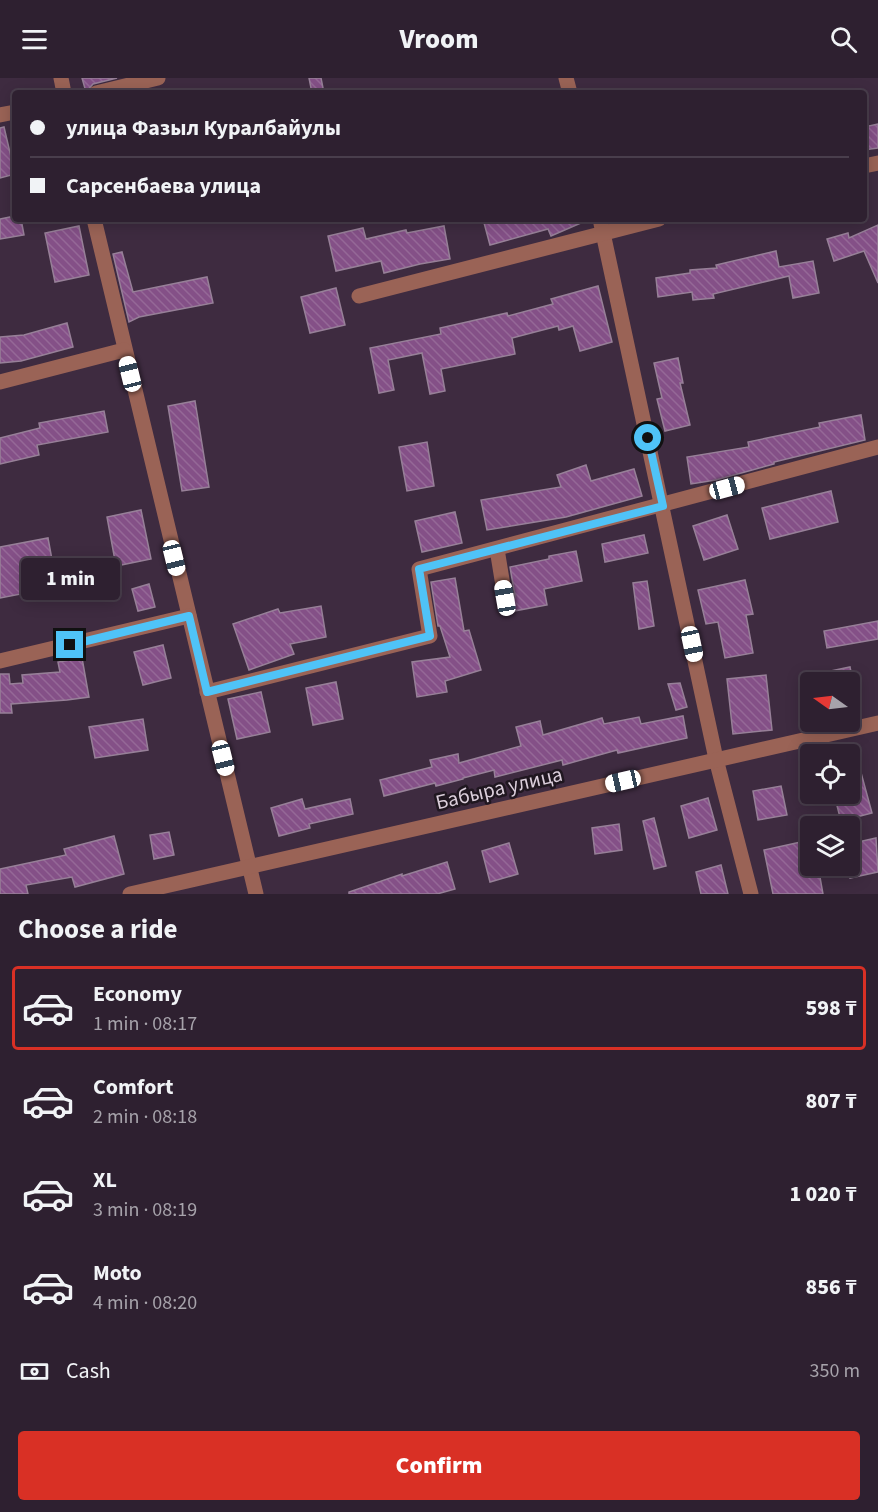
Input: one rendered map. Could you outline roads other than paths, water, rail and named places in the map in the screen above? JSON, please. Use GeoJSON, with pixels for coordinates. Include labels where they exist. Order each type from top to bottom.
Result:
{"type":"FeatureCollection","features":[{"type":"Feature","properties":{"kind":"street"},"geometry":{"type":"LineString","coordinates":[[108,90],[158,78]]}},
{"type":"Feature","properties":{"kind":"street"},"geometry":{"type":"LineString","coordinates":[[95,222],[256,894]]}},
{"type":"Feature","properties":{"kind":"street"},"geometry":{"type":"LineString","coordinates":[[359,296],[601,226],[634,222]]}},
{"type":"Feature","properties":{"kind":"street"},"geometry":{"type":"LineString","coordinates":[[601,226],[716,759],[751,894]]}},
{"type":"Feature","properties":{"kind":"street"},"geometry":{"type":"LineString","coordinates":[[0,382],[124,350]]}},
{"type":"Feature","properties":{"kind":"street"},"geometry":{"type":"LineString","coordinates":[[207,692],[430,636],[419,569],[878,447]]}},
{"type":"Feature","properties":{"kind":"street"},"geometry":{"type":"LineString","coordinates":[[497,549],[505,598]]}},
{"type":"Feature","properties":{"kind":"street"},"geometry":{"type":"LineString","coordinates":[[0,660],[189,616]]}},
{"type":"Feature","properties":{"kind":"street","name":"Бабыра улица"},"geometry":{"type":"LineString","coordinates":[[130,894],[878,723]]}}]}
